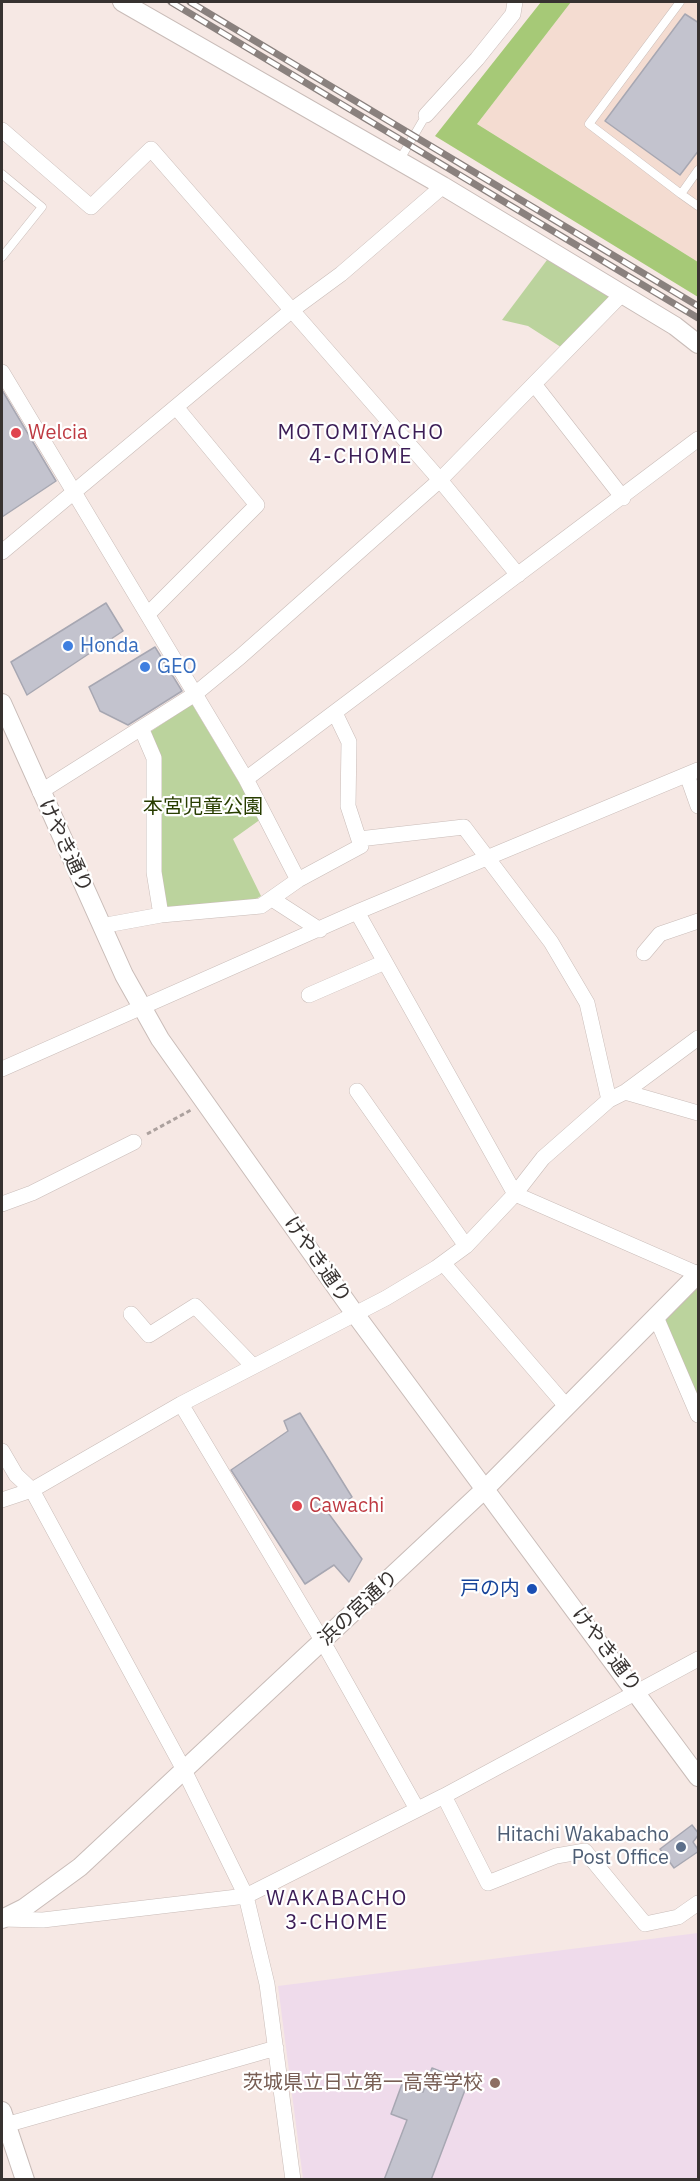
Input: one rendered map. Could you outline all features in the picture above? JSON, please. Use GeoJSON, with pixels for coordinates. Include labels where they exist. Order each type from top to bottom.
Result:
{"type":"FeatureCollection","features":[{"type":"Feature","properties":{"kind":"street"},"geometry":{"type":"LineString","coordinates":[[122,2],[443,186],[622,294],[699,344]]}},
{"type":"Feature","properties":{"kind":"street"},"geometry":{"type":"LineString","coordinates":[[426,115],[477,59],[513,14],[515,2]]}},
{"type":"Feature","properties":{"kind":"street"},"geometry":{"type":"LineString","coordinates":[[2,130],[91,207],[151,149],[440,480],[518,575]]}},
{"type":"Feature","properties":{"kind":"street"},"geometry":{"type":"LineString","coordinates":[[2,552],[292,310],[341,274],[443,186]]}},
{"type":"Feature","properties":{"kind":"street"},"geometry":{"type":"LineString","coordinates":[[40,792],[142,730],[195,694],[440,480],[622,294]]}},
{"type":"Feature","properties":{"kind":"street"},"geometry":{"type":"LineString","coordinates":[[2,372],[73,494],[149,614],[246,779],[298,880]]}},
{"type":"Feature","properties":{"kind":"street"},"geometry":{"type":"LineString","coordinates":[[534,384],[623,498]]}},
{"type":"Feature","properties":{"kind":"street"},"geometry":{"type":"LineString","coordinates":[[149,614],[257,505],[177,407]]}},
{"type":"Feature","properties":{"kind":"street"},"geometry":{"type":"LineString","coordinates":[[246,779],[699,439]]}},
{"type":"Feature","properties":{"kind":"street","name":"けやき通り"},"geometry":{"type":"LineString","coordinates":[[2,703],[101,926],[142,1009],[204,1103],[355,1314],[699,1777]]}},
{"type":"Feature","properties":{"kind":"street"},"geometry":{"type":"LineString","coordinates":[[101,926],[160,915],[261,906],[298,880],[361,846],[348,806],[349,742],[334,713]]}},
{"type":"Feature","properties":{"kind":"street"},"geometry":{"type":"LineString","coordinates":[[142,730],[154,758],[153,863],[160,915]]}},
{"type":"Feature","properties":{"kind":"street"},"geometry":{"type":"LineString","coordinates":[[2,1069],[357,912],[693,773],[699,806]]}},
{"type":"Feature","properties":{"kind":"street"},"geometry":{"type":"LineString","coordinates":[[359,839],[464,827],[551,942],[587,1003],[609,1100]]}},
{"type":"Feature","properties":{"kind":"street"},"geometry":{"type":"LineString","coordinates":[[272,899],[320,930]]}},
{"type":"Feature","properties":{"kind":"street"},"geometry":{"type":"LineString","coordinates":[[357,912],[515,1194],[699,1274]]}},
{"type":"Feature","properties":{"kind":"street"},"geometry":{"type":"LineString","coordinates":[[644,952],[660,934],[699,921]]}},
{"type":"Feature","properties":{"kind":"street"},"geometry":{"type":"LineString","coordinates":[[309,995],[385,962]]}},
{"type":"Feature","properties":{"kind":"street"},"geometry":{"type":"LineString","coordinates":[[2,1500],[32,1490],[181,1404],[386,1298],[443,1263],[466,1246],[515,1194],[543,1158],[609,1100],[626,1092],[699,1038]]}},
{"type":"Feature","properties":{"kind":"street"},"geometry":{"type":"LineString","coordinates":[[357,1090],[466,1246]]}},
{"type":"Feature","properties":{"kind":"street"},"geometry":{"type":"LineString","coordinates":[[626,1092],[699,1113]]}},
{"type":"Feature","properties":{"kind":"street"},"geometry":{"type":"LineString","coordinates":[[2,1204],[32,1193],[134,1142]]}},
{"type":"Feature","properties":{"kind":"street"},"geometry":{"type":"LineString","coordinates":[[443,1263],[566,1406]]}},
{"type":"Feature","properties":{"kind":"street","name":"浜の宮通り"},"geometry":{"type":"LineString","coordinates":[[2,1919],[24,1908],[80,1867],[485,1489],[699,1274]]}},
{"type":"Feature","properties":{"kind":"street"},"geometry":{"type":"LineString","coordinates":[[131,1314],[149,1335],[195,1306],[253,1366]]}},
{"type":"Feature","properties":{"kind":"street"},"geometry":{"type":"LineString","coordinates":[[656,1317],[699,1414]]}},
{"type":"Feature","properties":{"kind":"street"},"geometry":{"type":"LineString","coordinates":[[181,1404],[323,1642],[417,1809]]}},
{"type":"Feature","properties":{"kind":"street"},"geometry":{"type":"LineString","coordinates":[[2,1451],[16,1475],[32,1490],[184,1770],[246,1896],[267,1984],[293,2180]]}},
{"type":"Feature","properties":{"kind":"street"},"geometry":{"type":"LineString","coordinates":[[2,1919],[43,1920],[246,1896],[444,1796],[699,1659]]}},
{"type":"Feature","properties":{"kind":"street"},"geometry":{"type":"LineString","coordinates":[[444,1796],[488,1883],[556,1856],[585,1851],[645,1924],[678,1917],[699,1903]]}},
{"type":"Feature","properties":{"kind":"street"},"geometry":{"type":"LineString","coordinates":[[25,2180],[3,2121],[276,2048]]}},
{"type":"Feature","properties":{"kind":"lane"},"geometry":{"type":"LineString","coordinates":[[680,2],[589,124],[699,206]]}},
{"type":"Feature","properties":{"kind":"lane"},"geometry":{"type":"LineString","coordinates":[[399,161],[426,115]]}},
{"type":"Feature","properties":{"kind":"lane"},"geometry":{"type":"LineString","coordinates":[[681,194],[699,170]]}},
{"type":"Feature","properties":{"kind":"lane"},"geometry":{"type":"LineString","coordinates":[[2,174],[42,207],[2,257]]}},
{"type":"Feature","properties":{"kind":"path"},"geometry":{"type":"LineString","coordinates":[[134,1142],[204,1103]]}},
{"type":"Feature","properties":{"kind":"shaded area"},"geometry":{"type":"Polygon","coordinates":[[[571,2],[698,2],[698,262],[477,124],[571,2]]]}},
{"type":"Feature","properties":{"kind":"shaded area","name":"茨城県立日立第一高等学校"},"geometry":{"type":"Polygon","coordinates":[[[698,1933],[698,2179],[303,2179],[278,1986],[698,1933]]]}},
{"type":"Feature","properties":{"kind":"green space"},"geometry":{"type":"Polygon","coordinates":[[[541,2],[571,2],[477,124],[698,262],[698,297],[435,136],[541,2]]]}},
{"type":"Feature","properties":{"kind":"green space"},"geometry":{"type":"Polygon","coordinates":[[[553,252],[622,294],[567,351],[528,326],[502,320],[553,252]]]}},
{"type":"Feature","properties":{"kind":"green space","name":"本宮児童公園"},"geometry":{"type":"Polygon","coordinates":[[[192,704],[261,819],[233,839],[261,896],[247,904],[167,912],[159,867],[150,732],[192,704]]]}},
{"type":"Feature","properties":{"kind":"green space"},"geometry":{"type":"Polygon","coordinates":[[[698,1274],[698,1407],[664,1319],[698,1274]]]}},
{"type":"Feature","properties":{"kind":"building"},"geometry":{"type":"Polygon","coordinates":[[[685,14],[699,23],[699,150],[680,175],[605,121],[685,14]]]}},
{"type":"Feature","properties":{"kind":"building","name":"Welcia"},"geometry":{"type":"Polygon","coordinates":[[[2,390],[56,481],[2,517],[2,390]]]}},
{"type":"Feature","properties":{"kind":"building","name":"Honda"},"geometry":{"type":"Polygon","coordinates":[[[106,603],[123,631],[27,695],[11,662],[106,603]]]}},
{"type":"Feature","properties":{"kind":"building","name":"GEO"},"geometry":{"type":"Polygon","coordinates":[[[155,647],[182,691],[128,725],[100,711],[89,687],[155,647]]]}},
{"type":"Feature","properties":{"kind":"building","name":"Cawachi"},"geometry":{"type":"Polygon","coordinates":[[[300,1413],[352,1497],[329,1514],[362,1559],[349,1582],[334,1565],[305,1584],[231,1470],[288,1431],[284,1421],[300,1413]]]}},
{"type":"Feature","properties":{"kind":"building"},"geometry":{"type":"Polygon","coordinates":[[[692,1825],[699,1834],[693,1842],[699,1851],[674,1868],[660,1849],[692,1825]]]}},
{"type":"Feature","properties":{"kind":"building"},"geometry":{"type":"Polygon","coordinates":[[[432,2068],[468,2082],[431,2180],[384,2180],[407,2120],[391,2114],[402,2084],[423,2092],[432,2068]]]}},
{"type":"Feature","properties":{"kind":"railway"},"geometry":{"type":"LineString","coordinates":[[171,2],[698,318]]}},
{"type":"Feature","properties":{"kind":"railway"},"geometry":{"type":"LineString","coordinates":[[190,2],[698,306]]}},
{"type":"Feature","properties":{"kind":"place","name":"Welcia"},"geometry":{"type":"Point","coordinates":[16,433]}},
{"type":"Feature","properties":{"kind":"place","name":"Honda"},"geometry":{"type":"Point","coordinates":[68,646]}},
{"type":"Feature","properties":{"kind":"place","name":"GEO"},"geometry":{"type":"Point","coordinates":[145,667]}},
{"type":"Feature","properties":{"kind":"place","name":"Cawachi"},"geometry":{"type":"Point","coordinates":[297,1506]}},
{"type":"Feature","properties":{"kind":"place","name":"戸の内"},"geometry":{"type":"Point","coordinates":[532,1589]}},
{"type":"Feature","properties":{"kind":"place","name":"Hitachi Wakabacho Post Office"},"geometry":{"type":"Point","coordinates":[681,1847]}},
{"type":"Feature","properties":{"kind":"place","name":"茨城県立日立第一高等学校"},"geometry":{"type":"Point","coordinates":[495,2083]}},
{"type":"Feature","properties":{"kind":"district","name":"MOTOMIYACHO 4-CHOME"},"geometry":{"type":"Point","coordinates":[361,445]}},
{"type":"Feature","properties":{"kind":"district","name":"WAKABACHO 3-CHOME"},"geometry":{"type":"Point","coordinates":[337,1911]}}]}
